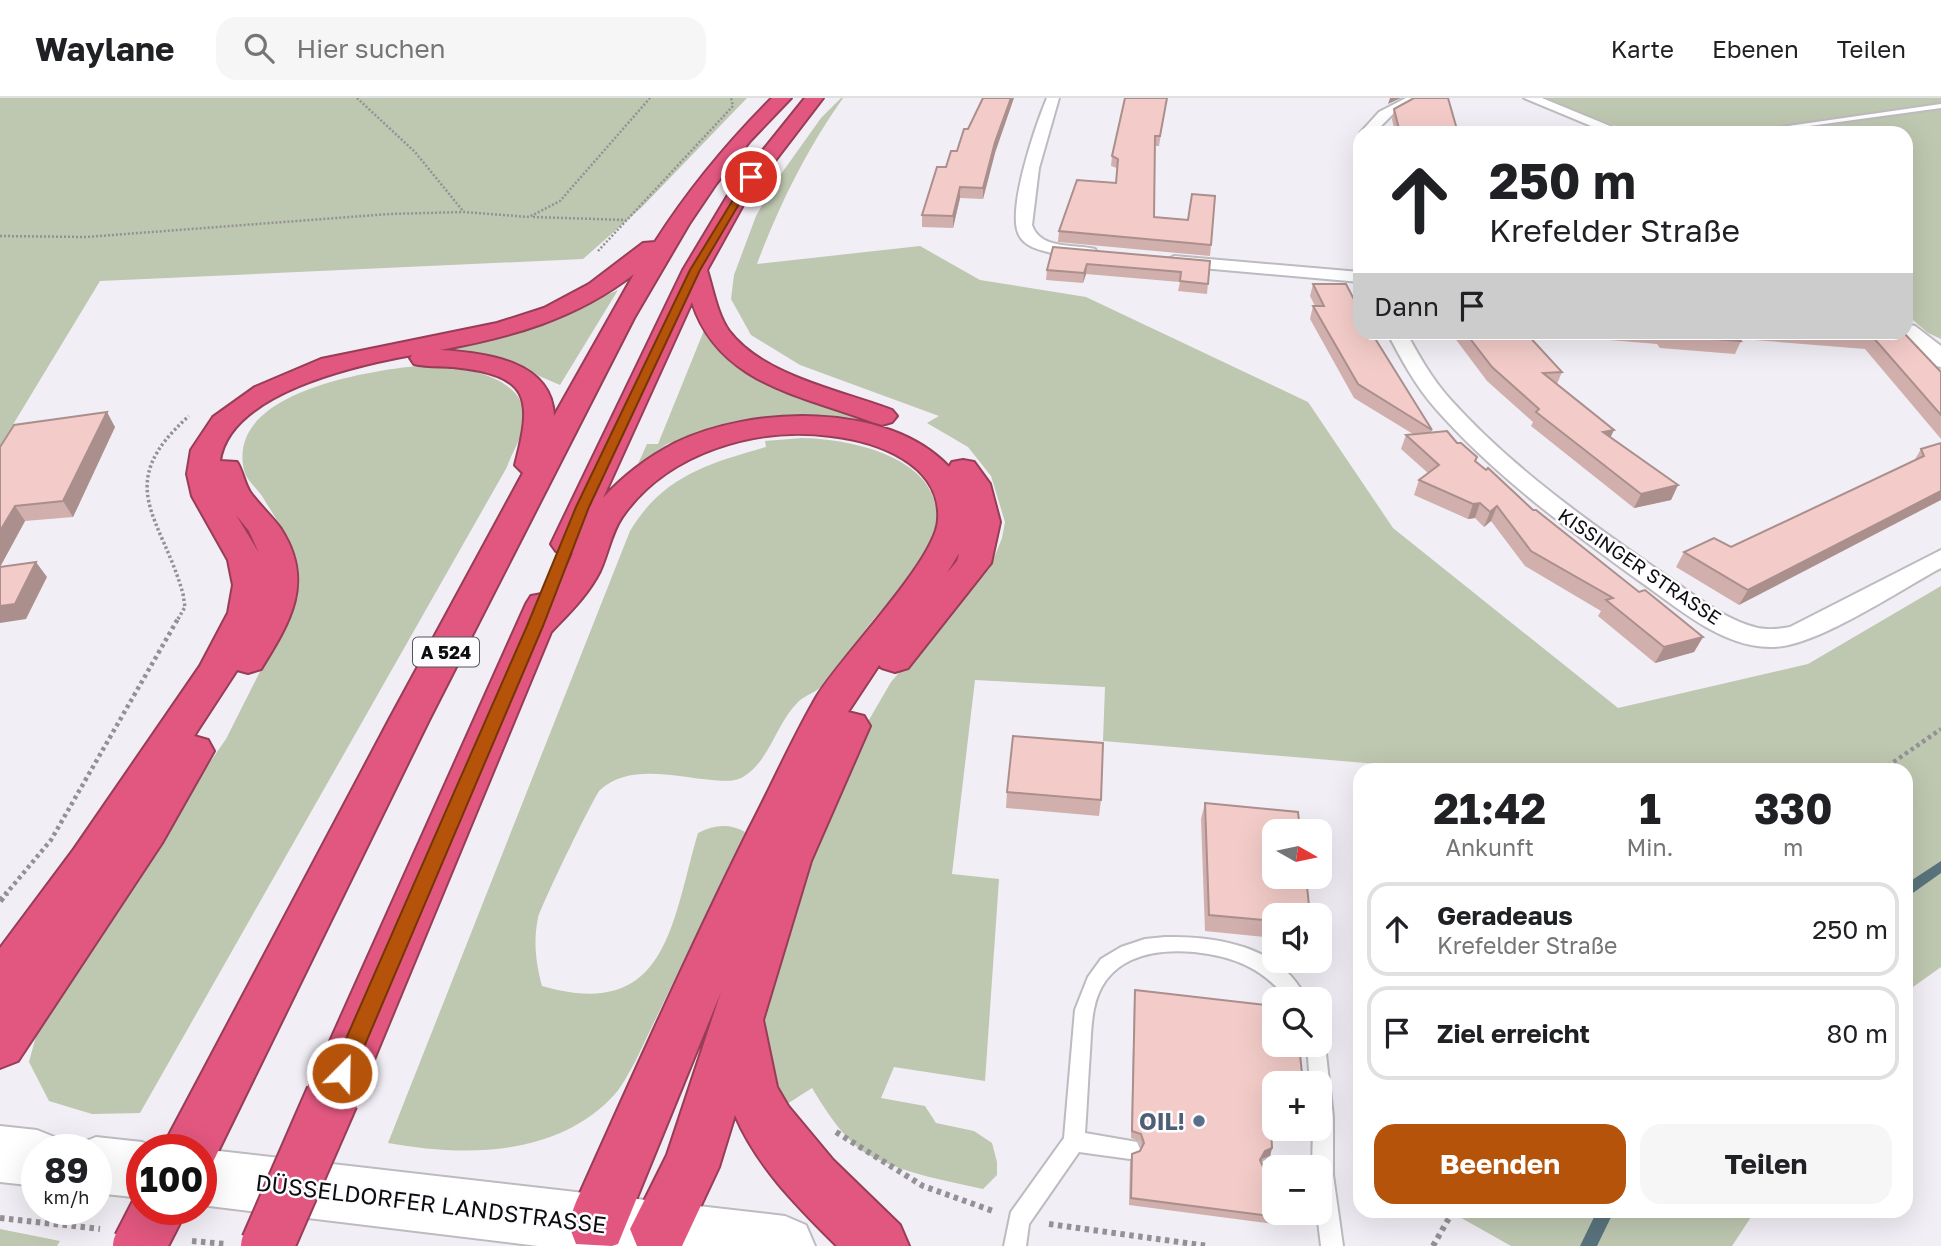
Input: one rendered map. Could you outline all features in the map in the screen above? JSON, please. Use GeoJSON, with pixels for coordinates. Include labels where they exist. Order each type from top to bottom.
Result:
{"type":"FeatureCollection","features":[{"type":"Feature","properties":{"kind":"highway"},"geometry":{"type":"LineString","coordinates":[[0,986],[112,830],[225,656],[246,613],[252,588],[246,560],[208,498],[200,470],[205,448],[225,421],[253,399],[288,380],[327,364],[499,330],[562,310],[612,281],[676,225],[739,139],[782,98]]}},
{"type":"Feature","properties":{"kind":"highway"},"geometry":{"type":"LineString","coordinates":[[267,1246],[535,626],[583,507],[695,270],[738,194],[814,98]]}},
{"type":"Feature","properties":{"kind":"highway","name":"A 524"},"geometry":{"type":"LineString","coordinates":[[197,1134],[520,508],[676,225]]}},
{"type":"Feature","properties":{"kind":"highway"},"geometry":{"type":"LineString","coordinates":[[659,1229],[691,1167],[788,861],[863,699],[974,563],[983,522],[974,484],[957,460],[923,433],[876,414],[817,396],[770,374],[737,352],[719,334],[695,270]]}},
{"type":"Feature","properties":{"kind":"highway"},"geometry":{"type":"LineString","coordinates":[[0,1044],[146,831],[277,607],[280,580],[275,550],[261,524],[229,488],[225,466],[230,444],[246,421],[299,388],[357,367],[425,358],[481,363],[522,380],[537,394],[541,421],[520,508]]}},
{"type":"Feature","properties":{"kind":"highway"},"geometry":{"type":"LineString","coordinates":[[535,626],[577,582],[605,517],[636,482],[671,455],[702,442],[732,433],[767,428],[824,426],[884,437],[925,458],[947,486],[955,522],[939,562],[842,687],[750,873],[597,1223]]}},
{"type":"Feature","properties":{"kind":"highway"},"geometry":{"type":"LineString","coordinates":[[739,1020],[746,1069],[758,1106],[780,1138],[826,1194],[878,1246]]}},
{"type":"Feature","properties":{"kind":"highway"},"geometry":{"type":"LineString","coordinates":[[139,1246],[150,1225]]}},
{"type":"Feature","properties":{"kind":"main road"},"geometry":{"type":"LineString","coordinates":[[1914,324],[1941,359]]}},
{"type":"Feature","properties":{"kind":"main road"},"geometry":{"type":"LineString","coordinates":[[0,1154],[21,1156]]}},
{"type":"Feature","properties":{"kind":"main road","name":"DÜSSELDORFER LANDSTRASSE"},"geometry":{"type":"LineString","coordinates":[[217,1179],[785,1246]]}},
{"type":"Feature","properties":{"kind":"street"},"geometry":{"type":"LineString","coordinates":[[1053,98],[1045,115],[1027,190],[1023,229],[1029,238],[1041,244],[1106,254]]}},
{"type":"Feature","properties":{"kind":"street"},"geometry":{"type":"LineString","coordinates":[[1373,126],[1383,114],[1418,98]]}},
{"type":"Feature","properties":{"kind":"street"},"geometry":{"type":"LineString","coordinates":[[1530,98],[1602,126]]}},
{"type":"Feature","properties":{"kind":"street"},"geometry":{"type":"LineString","coordinates":[[1159,259],[1353,276]]}},
{"type":"Feature","properties":{"kind":"street","name":"KISSINGER STRASSE"},"geometry":{"type":"LineString","coordinates":[[1401,340],[1428,386],[1467,430],[1572,523],[1714,620],[1752,636],[1779,639],[1797,635],[1941,558]]}},
{"type":"Feature","properties":{"kind":"lane"},"geometry":{"type":"LineString","coordinates":[[1794,126],[1941,106]]}},
{"type":"Feature","properties":{"kind":"lane"},"geometry":{"type":"LineString","coordinates":[[1015,1246],[1019,1220],[1074,1141],[1084,1010],[1090,990],[1112,960],[1130,950],[1147,945],[1167,944],[1227,950],[1249,957],[1270,969],[1286,987]]}},
{"type":"Feature","properties":{"kind":"lane"},"geometry":{"type":"LineString","coordinates":[[1316,1057],[1323,1117],[1322,1155]]}},
{"type":"Feature","properties":{"kind":"lane"},"geometry":{"type":"LineString","coordinates":[[1074,1141],[1130,1149]]}},
{"type":"Feature","properties":{"kind":"lane"},"geometry":{"type":"LineString","coordinates":[[1329,1225],[1332,1246]]}},
{"type":"Feature","properties":{"kind":"path"},"geometry":{"type":"LineString","coordinates":[[357,98],[415,152],[464,212]]}},
{"type":"Feature","properties":{"kind":"path"},"geometry":{"type":"LineString","coordinates":[[529,217],[560,201],[650,98]]}},
{"type":"Feature","properties":{"kind":"path"},"geometry":{"type":"LineString","coordinates":[[589,261],[733,106],[731,98]]}},
{"type":"Feature","properties":{"kind":"path"},"geometry":{"type":"LineString","coordinates":[[0,236],[86,237],[389,214],[464,212],[626,220]]}},
{"type":"Feature","properties":{"kind":"path"},"geometry":{"type":"LineString","coordinates":[[0,901],[51,840],[185,607],[183,584],[148,508],[147,473],[160,446],[190,415]]}},
{"type":"Feature","properties":{"kind":"path"},"geometry":{"type":"LineString","coordinates":[[1892,763],[1941,729]]}},
{"type":"Feature","properties":{"kind":"path"},"geometry":{"type":"LineString","coordinates":[[780,1138],[807,1115],[923,1186],[1019,1220],[1208,1246]]}},
{"type":"Feature","properties":{"kind":"path"},"geometry":{"type":"LineString","coordinates":[[1433,1246],[1449,1218]]}},
{"type":"Feature","properties":{"kind":"green space"},"geometry":{"type":"Polygon","coordinates":[[[0,98],[747,98],[642,207],[583,259],[100,281],[0,446],[0,98]]]}},
{"type":"Feature","properties":{"kind":"green space"},"geometry":{"type":"Polygon","coordinates":[[[843,98],[795,178],[757,264],[920,246],[980,280],[1086,297],[1308,402],[1393,528],[1618,708],[1808,664],[1941,586],[1941,967],[1913,987],[1913,763],[1365,763],[1103,741],[1105,687],[975,680],[952,874],[999,879],[985,1081],[894,1067],[881,1098],[925,1106],[936,1123],[974,1131],[992,1143],[997,1175],[983,1189],[899,1168],[863,1152],[854,1144],[838,1127],[812,1088],[787,1104],[773,1075],[766,1037],[764,1002],[782,922],[866,725],[891,682],[990,568],[1002,538],[1005,522],[991,476],[968,447],[927,423],[939,416],[800,365],[751,335],[731,299],[734,275],[756,216],[774,184],[821,118],[843,98]]]}},
{"type":"Feature","properties":{"kind":"green space"},"geometry":{"type":"Polygon","coordinates":[[[1541,98],[1941,98],[1941,339],[1928,333],[1913,320],[1913,126],[1615,126],[1541,98]]]}},
{"type":"Feature","properties":{"kind":"green space"},"geometry":{"type":"Polygon","coordinates":[[[618,290],[560,385],[495,357],[416,352],[532,328],[618,290]]]}},
{"type":"Feature","properties":{"kind":"green space"},"geometry":{"type":"Polygon","coordinates":[[[705,328],[717,344],[882,423],[792,416],[726,424],[667,444],[638,464],[647,444],[658,444],[705,328]]]}},
{"type":"Feature","properties":{"kind":"green space"},"geometry":{"type":"Polygon","coordinates":[[[438,364],[484,374],[511,389],[520,400],[524,414],[522,432],[507,467],[140,1113],[92,1114],[49,1101],[29,1062],[46,999],[226,739],[296,600],[293,556],[278,522],[245,474],[245,442],[259,419],[283,401],[314,387],[348,377],[438,364]]]}},
{"type":"Feature","properties":{"kind":"green space"},"geometry":{"type":"Polygon","coordinates":[[[802,438],[853,444],[903,463],[921,478],[933,497],[936,521],[928,550],[916,570],[870,624],[828,681],[799,701],[791,710],[767,752],[752,770],[740,779],[728,781],[639,774],[612,782],[600,790],[596,797],[538,918],[536,952],[542,986],[583,994],[615,990],[639,978],[657,958],[670,931],[698,833],[722,826],[745,832],[626,1078],[615,1094],[592,1115],[566,1130],[538,1141],[479,1150],[448,1150],[388,1143],[630,531],[657,497],[689,475],[766,447],[765,441],[802,438]]]}},
{"type":"Feature","properties":{"kind":"green space"},"geometry":{"type":"Polygon","coordinates":[[[1461,1218],[1750,1218],[1732,1246],[1511,1246],[1461,1218]]]}},
{"type":"Feature","properties":{"kind":"green space"},"geometry":{"type":"Polygon","coordinates":[[[0,1229],[60,1241],[57,1246],[0,1246],[0,1229]]]}},
{"type":"Feature","properties":{"kind":"building"},"geometry":{"type":"Polygon","coordinates":[[[983,98],[1011,98],[995,142],[983,188],[960,187],[953,216],[922,215],[937,167],[946,167],[951,151],[957,151],[964,129],[968,129],[983,98]]]}},
{"type":"Feature","properties":{"kind":"building"},"geometry":{"type":"Polygon","coordinates":[[[1125,98],[1167,98],[1160,136],[1155,136],[1154,217],[1188,220],[1192,194],[1215,196],[1211,245],[1059,231],[1077,180],[1116,183],[1118,159],[1112,156],[1125,98]]]}},
{"type":"Feature","properties":{"kind":"building"},"geometry":{"type":"Polygon","coordinates":[[[1414,98],[1448,98],[1456,126],[1398,126],[1394,109],[1414,98]]]}},
{"type":"Feature","properties":{"kind":"building"},"geometry":{"type":"Polygon","coordinates":[[[1053,247],[1210,261],[1208,284],[1180,281],[1181,272],[1087,264],[1084,273],[1047,270],[1053,247]]]}},
{"type":"Feature","properties":{"kind":"building"},"geometry":{"type":"Polygon","coordinates":[[[1313,284],[1346,284],[1353,298],[1353,340],[1376,340],[1432,430],[1358,384],[1313,306],[1324,306],[1313,284]]]}},
{"type":"Feature","properties":{"kind":"building"},"geometry":{"type":"Polygon","coordinates":[[[1471,340],[1532,340],[1562,372],[1543,373],[1614,430],[1603,432],[1678,485],[1641,494],[1536,412],[1539,409],[1492,367],[1471,340]]]}},
{"type":"Feature","properties":{"kind":"building"},"geometry":{"type":"Polygon","coordinates":[[[1875,340],[1911,340],[1941,372],[1941,415],[1875,340]]]}},
{"type":"Feature","properties":{"kind":"building"},"geometry":{"type":"Polygon","coordinates":[[[107,412],[63,501],[15,506],[0,531],[0,447],[14,425],[107,412]]]}},
{"type":"Feature","properties":{"kind":"building"},"geometry":{"type":"Polygon","coordinates":[[[1447,431],[1457,443],[1461,443],[1477,457],[1475,461],[1486,470],[1488,468],[1533,510],[1639,592],[1645,590],[1703,637],[1664,647],[1606,600],[1613,598],[1531,551],[1497,506],[1490,512],[1480,503],[1473,504],[1419,480],[1439,465],[1406,435],[1447,431]]]}},
{"type":"Feature","properties":{"kind":"building"},"geometry":{"type":"Polygon","coordinates":[[[1941,443],[1941,491],[1748,590],[1684,552],[1714,538],[1731,547],[1924,456],[1921,449],[1941,443]]]}},
{"type":"Feature","properties":{"kind":"building"},"geometry":{"type":"Polygon","coordinates":[[[36,562],[15,604],[0,606],[0,567],[36,562]]]}},
{"type":"Feature","properties":{"kind":"building"},"geometry":{"type":"Polygon","coordinates":[[[1013,736],[1103,743],[1101,800],[1007,792],[1013,736]]]}},
{"type":"Feature","properties":{"kind":"building"},"geometry":{"type":"Polygon","coordinates":[[[1205,803],[1298,812],[1299,819],[1262,819],[1262,889],[1307,889],[1309,903],[1262,903],[1262,920],[1209,915],[1205,803]]]}},
{"type":"Feature","properties":{"kind":"building","name":"OIL!"},"geometry":{"type":"Polygon","coordinates":[[[1135,990],[1262,1005],[1262,1057],[1300,1057],[1302,1071],[1262,1071],[1262,1141],[1272,1141],[1272,1148],[1265,1151],[1260,1160],[1262,1215],[1131,1198],[1132,1154],[1140,1151],[1144,1143],[1141,1134],[1132,1131],[1135,990]]]}},
{"type":"Feature","properties":{"kind":"waterway"},"geometry":{"type":"LineString","coordinates":[[1913,886],[1941,866]]}},
{"type":"Feature","properties":{"kind":"waterway"},"geometry":{"type":"LineString","coordinates":[[1588,1246],[1602,1218]]}},
{"type":"Feature","properties":{"kind":"place","name":"OIL!"},"geometry":{"type":"Point","coordinates":[1199,1121]}},
{"type":"Feature","properties":{"kind":"route"},"geometry":{"type":"LineString","coordinates":[[342,1073],[535,626],[583,507],[695,270],[738,194],[751,177]]}}]}
